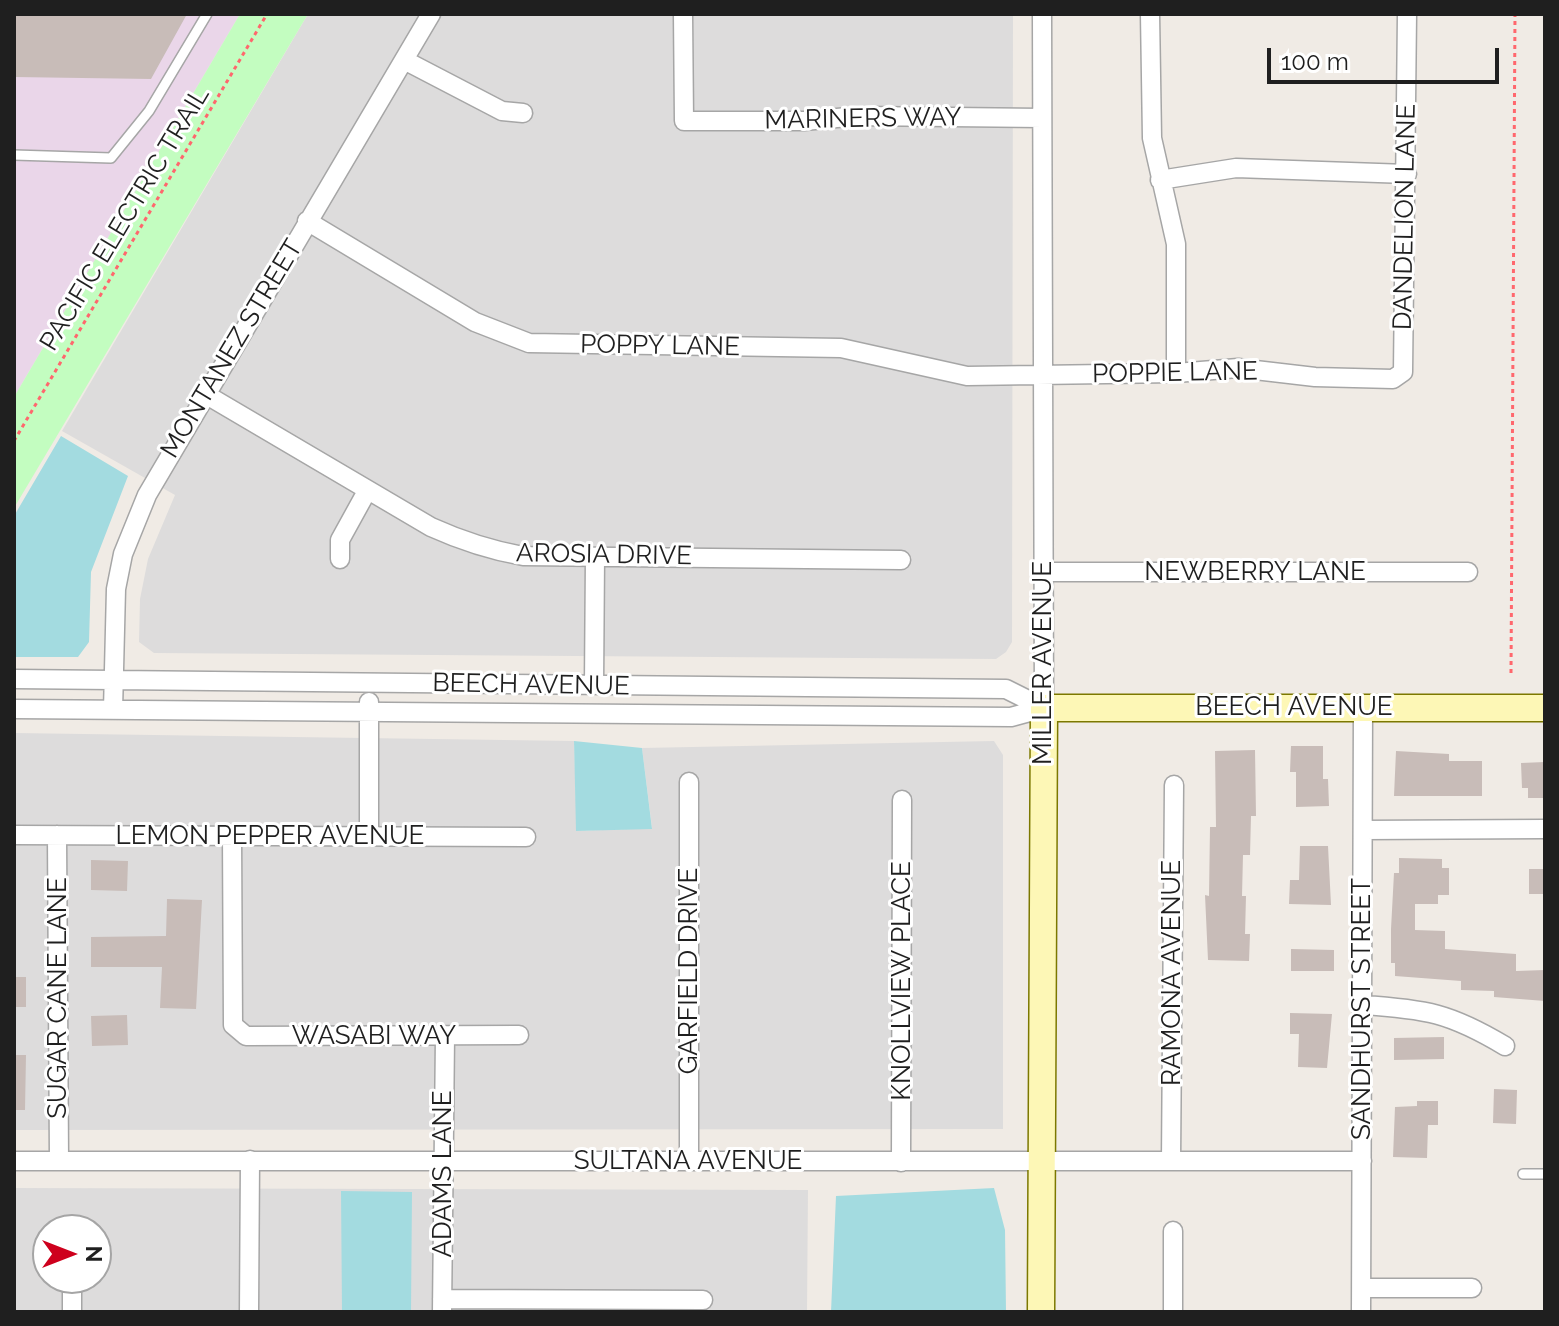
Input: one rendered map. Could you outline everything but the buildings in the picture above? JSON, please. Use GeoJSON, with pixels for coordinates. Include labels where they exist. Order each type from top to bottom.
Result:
{"type":"FeatureCollection","features":[{"type":"Feature","properties":{"kind":"street","name":"MONTANEZ STREET"},"geometry":{"type":"LineString","coordinates":[[113,710],[116,589],[123,554],[147,495],[431,14]]}},
{"type":"Feature","properties":{"kind":"street","name":"MARINERS WAY"},"geometry":{"type":"LineString","coordinates":[[683,14],[684,121],[804,121],[859,116],[1042,118]]}},
{"type":"Feature","properties":{"kind":"street","name":"MILLER AVENUE"},"geometry":{"type":"LineString","coordinates":[[1041,1312],[1044,708],[1042,14]]}},
{"type":"Feature","properties":{"kind":"street"},"geometry":{"type":"LineString","coordinates":[[1150,14],[1151,116],[1160,180],[1176,244],[1176,373]]}},
{"type":"Feature","properties":{"kind":"street","name":"DANDELION LANE"},"geometry":{"type":"LineString","coordinates":[[1403,372],[1407,14]]}},
{"type":"Feature","properties":{"kind":"street"},"geometry":{"type":"LineString","coordinates":[[404,60],[502,111],[523,113]]}},
{"type":"Feature","properties":{"kind":"street"},"geometry":{"type":"LineString","coordinates":[[1160,180],[1236,168],[1407,174]]}},
{"type":"Feature","properties":{"kind":"street","name":"POPPY LANE"},"geometry":{"type":"LineString","coordinates":[[307,221],[475,322],[529,343],[841,348],[967,376],[1041,376]]}},
{"type":"Feature","properties":{"kind":"street","name":"POPPIE LANE"},"geometry":{"type":"LineString","coordinates":[[1041,376],[1246,368],[1315,377],[1376,380],[1393,379],[1403,372]]}},
{"type":"Feature","properties":{"kind":"street","name":"AROSIA DRIVE"},"geometry":{"type":"LineString","coordinates":[[205,394],[367,491],[471,545],[523,556],[901,560]]}},
{"type":"Feature","properties":{"kind":"street"},"geometry":{"type":"LineString","coordinates":[[340,559],[340,540],[367,491]]}},
{"type":"Feature","properties":{"kind":"street"},"geometry":{"type":"LineString","coordinates":[[594,685],[595,557]]}},
{"type":"Feature","properties":{"kind":"street","name":"NEWBERRY LANE"},"geometry":{"type":"LineString","coordinates":[[1043,572],[1468,572]]}},
{"type":"Feature","properties":{"kind":"street","name":"BEECH AVENUE"},"geometry":{"type":"LineString","coordinates":[[14,679],[1006,689],[1044,708]]}},
{"type":"Feature","properties":{"kind":"street"},"geometry":{"type":"LineString","coordinates":[[369,683],[369,835]]}},
{"type":"Feature","properties":{"kind":"street","name":"SANDHURST STREET"},"geometry":{"type":"LineString","coordinates":[[1361,1312],[1363,707]]}},
{"type":"Feature","properties":{"kind":"street","name":"BEECH AVENUE"},"geometry":{"type":"LineString","coordinates":[[14,709],[1011,717],[1044,708],[1545,708]]}},
{"type":"Feature","properties":{"kind":"street","name":"GARFIELD DRIVE"},"geometry":{"type":"LineString","coordinates":[[689,782],[689,1161]]}},
{"type":"Feature","properties":{"kind":"street","name":"RAMONA AVENUE"},"geometry":{"type":"LineString","coordinates":[[1171,1161],[1174,785]]}},
{"type":"Feature","properties":{"kind":"street","name":"KNOLLVIEW PLACE"},"geometry":{"type":"LineString","coordinates":[[901,1162],[902,800]]}},
{"type":"Feature","properties":{"kind":"street"},"geometry":{"type":"LineString","coordinates":[[1363,830],[1545,829]]}},
{"type":"Feature","properties":{"kind":"street","name":"WASABI WAY"},"geometry":{"type":"LineString","coordinates":[[232,834],[233,1025],[246,1036],[519,1035]]}},
{"type":"Feature","properties":{"kind":"street","name":"LEMON PEPPER AVENUE"},"geometry":{"type":"LineString","coordinates":[[14,835],[526,837]]}},
{"type":"Feature","properties":{"kind":"street","name":"SUGAR CANE LANE"},"geometry":{"type":"LineString","coordinates":[[57,835],[59,1161]]}},
{"type":"Feature","properties":{"kind":"street"},"geometry":{"type":"LineString","coordinates":[[1362,1005],[1427,1011],[1463,1021],[1505,1046]]}},
{"type":"Feature","properties":{"kind":"street","name":"ADAMS LANE"},"geometry":{"type":"LineString","coordinates":[[442,1305],[445,1036]]}},
{"type":"Feature","properties":{"kind":"street"},"geometry":{"type":"LineString","coordinates":[[249,1312],[250,1160]]}},
{"type":"Feature","properties":{"kind":"street","name":"SULTANA AVENUE"},"geometry":{"type":"LineString","coordinates":[[14,1161],[1362,1161]]}},
{"type":"Feature","properties":{"kind":"street"},"geometry":{"type":"LineString","coordinates":[[1173,1231],[1173,1312]]}},
{"type":"Feature","properties":{"kind":"street"},"geometry":{"type":"LineString","coordinates":[[1362,1288],[1472,1288]]}},
{"type":"Feature","properties":{"kind":"street"},"geometry":{"type":"LineString","coordinates":[[442,1305],[703,1300]]}},
{"type":"Feature","properties":{"kind":"lane"},"geometry":{"type":"LineString","coordinates":[[14,155],[111,158],[149,111],[207,14]]}},
{"type":"Feature","properties":{"kind":"lane"},"geometry":{"type":"LineString","coordinates":[[1523,1174],[1545,1174]]}},
{"type":"Feature","properties":{"kind":"path","name":"PACIFIC ELECTRIC TRAIL"},"geometry":{"type":"LineString","coordinates":[[14,441],[267,14]]}},
{"type":"Feature","properties":{"kind":"path"},"geometry":{"type":"LineString","coordinates":[[1511,673],[1515,14]]}},
{"type":"Feature","properties":{"kind":"shaded area"},"geometry":{"type":"Polygon","coordinates":[[[14,14],[240,14],[14,397],[14,14]]]}},
{"type":"Feature","properties":{"kind":"shaded area"},"geometry":{"type":"Polygon","coordinates":[[[308,14],[1013,14],[1012,642],[1006,652],[996,659],[154,653],[139,642],[140,599],[148,559],[175,495],[62,431],[308,14]]]}},
{"type":"Feature","properties":{"kind":"shaded area"},"geometry":{"type":"Polygon","coordinates":[[[14,733],[574,741],[577,831],[652,828],[642,748],[994,741],[1003,755],[1003,1129],[14,1130],[14,733]]]}},
{"type":"Feature","properties":{"kind":"shaded area"},"geometry":{"type":"Polygon","coordinates":[[[14,1188],[808,1190],[807,1312],[14,1312],[14,1188]]]}},
{"type":"Feature","properties":{"kind":"green space"},"geometry":{"type":"Polygon","coordinates":[[[240,14],[308,14],[14,508],[14,397],[240,14]]]}},
{"type":"Feature","properties":{"kind":"water"},"geometry":{"type":"Polygon","coordinates":[[[61,436],[128,476],[91,572],[89,642],[78,657],[14,657],[14,516],[61,436]]]}},
{"type":"Feature","properties":{"kind":"water"},"geometry":{"type":"Polygon","coordinates":[[[574,741],[642,748],[652,829],[576,831],[574,741]]]}},
{"type":"Feature","properties":{"kind":"water"},"geometry":{"type":"Polygon","coordinates":[[[994,1188],[1005,1230],[1006,1312],[831,1312],[836,1196],[994,1188]]]}},
{"type":"Feature","properties":{"kind":"water"},"geometry":{"type":"Polygon","coordinates":[[[341,1191],[412,1192],[411,1312],[342,1312],[341,1191]]]}}]}
